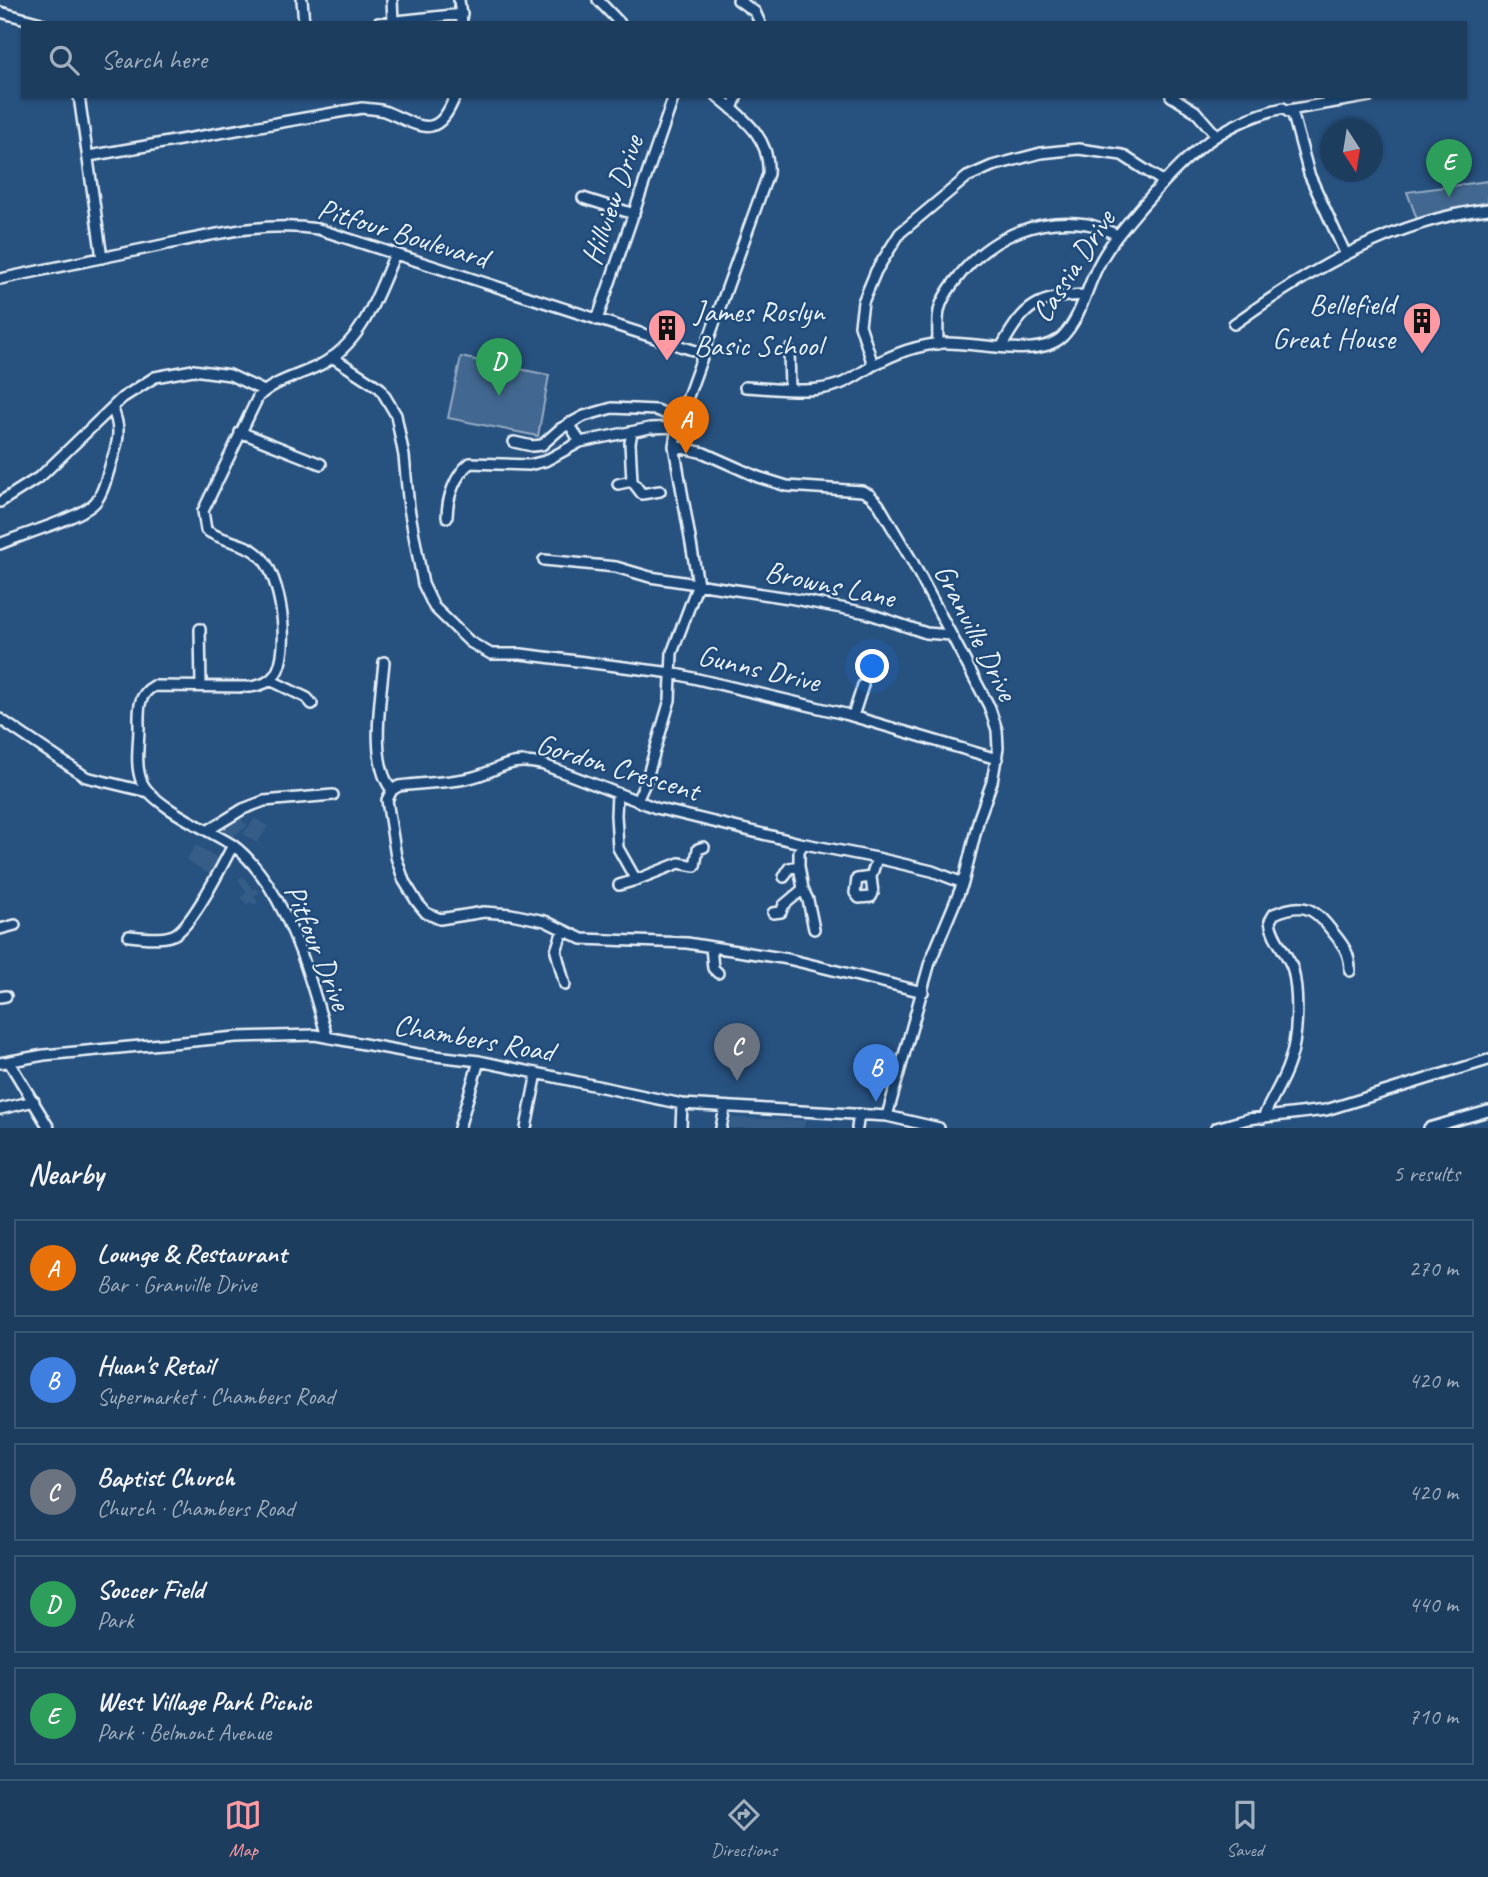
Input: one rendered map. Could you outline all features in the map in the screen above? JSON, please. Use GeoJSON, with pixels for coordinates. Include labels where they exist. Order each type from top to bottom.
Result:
{"type":"FeatureCollection","features":[{"type":"Feature","properties":{"kind":"street"},"geometry":{"type":"LineString","coordinates":[[302,0],[304,21]]}},
{"type":"Feature","properties":{"kind":"street"},"geometry":{"type":"LineString","coordinates":[[392,0],[393,21],[462,19],[458,0]]}},
{"type":"Feature","properties":{"kind":"street"},"geometry":{"type":"LineString","coordinates":[[598,0],[618,21]]}},
{"type":"Feature","properties":{"kind":"street"},"geometry":{"type":"LineString","coordinates":[[738,0],[755,12],[759,21]]}},
{"type":"Feature","properties":{"kind":"street"},"geometry":{"type":"LineString","coordinates":[[0,12],[34,21]]}},
{"type":"Feature","properties":{"kind":"street"},"geometry":{"type":"LineString","coordinates":[[79,98],[102,258]]}},
{"type":"Feature","properties":{"kind":"street"},"geometry":{"type":"LineString","coordinates":[[89,156],[362,108],[383,111],[404,122],[432,126],[446,114],[454,98]]}},
{"type":"Feature","properties":{"kind":"street","name":"Hillview Drive"},"geometry":{"type":"LineString","coordinates":[[597,320],[673,98]]}},
{"type":"Feature","properties":{"kind":"street"},"geometry":{"type":"LineString","coordinates":[[637,801],[646,781],[670,700],[672,653],[698,583],[674,446],[678,423],[768,174],[768,154],[760,136],[719,98]]}},
{"type":"Feature","properties":{"kind":"street"},"geometry":{"type":"LineString","coordinates":[[732,109],[736,98]]}},
{"type":"Feature","properties":{"kind":"street"},"geometry":{"type":"LineString","coordinates":[[1174,98],[1195,111],[1216,135]]}},
{"type":"Feature","properties":{"kind":"street","name":"Cassia Drive"},"geometry":{"type":"LineString","coordinates":[[745,387],[822,389],[841,384],[895,355],[937,344],[958,342],[1040,347],[1052,344],[1074,322],[1098,265],[1118,235],[1178,166],[1205,141],[1268,112],[1358,98]]}},
{"type":"Feature","properties":{"kind":"street"},"geometry":{"type":"LineString","coordinates":[[1289,110],[1295,122],[1309,174],[1346,255]]}},
{"type":"Feature","properties":{"kind":"street"},"geometry":{"type":"LineString","coordinates":[[873,365],[860,325],[863,302],[876,271],[900,233],[967,177],[992,166],[1041,152],[1079,149],[1122,155],[1164,182]]}},
{"type":"Feature","properties":{"kind":"street"},"geometry":{"type":"LineString","coordinates":[[583,198],[634,214]]}},
{"type":"Feature","properties":{"kind":"street"},"geometry":{"type":"LineString","coordinates":[[1234,324],[1276,294],[1346,255],[1426,221],[1488,209]]}},
{"type":"Feature","properties":{"kind":"street"},"geometry":{"type":"LineString","coordinates":[[937,344],[939,309],[954,281],[975,257],[1000,239],[1029,228],[1062,222],[1089,224],[1118,235]]}},
{"type":"Feature","properties":{"kind":"street","name":"Pitfour Boulevard"},"geometry":{"type":"LineString","coordinates":[[0,279],[222,233],[282,226],[318,229],[702,353]]}},
{"type":"Feature","properties":{"kind":"street"},"geometry":{"type":"LineString","coordinates":[[148,792],[138,770],[140,699],[148,689],[154,686],[262,685],[270,680],[280,665],[281,610],[274,579],[259,555],[246,546],[216,537],[206,530],[203,511],[206,500],[223,474],[252,407],[264,391],[320,365],[350,341],[368,317],[395,254]]}},
{"type":"Feature","properties":{"kind":"street"},"geometry":{"type":"LineString","coordinates":[[1002,346],[1025,312],[1040,302],[1058,296],[1085,295]]}},
{"type":"Feature","properties":{"kind":"street"},"geometry":{"type":"LineString","coordinates":[[789,350],[790,389]]}},
{"type":"Feature","properties":{"kind":"street","name":"Gunns Drive"},"geometry":{"type":"LineString","coordinates":[[332,357],[380,388],[396,415],[423,584],[434,607],[470,642],[491,654],[521,654],[671,673],[853,716],[997,759]]}},
{"type":"Feature","properties":{"kind":"street"},"geometry":{"type":"LineString","coordinates":[[0,502],[41,476],[122,398],[155,377],[193,370],[230,374],[264,391]]}},
{"type":"Feature","properties":{"kind":"street"},"geometry":{"type":"LineString","coordinates":[[0,544],[92,507],[100,497],[117,445],[118,420],[112,408]]}},
{"type":"Feature","properties":{"kind":"street"},"geometry":{"type":"LineString","coordinates":[[514,442],[542,445],[569,423],[597,411],[612,408],[656,410],[678,423]]}},
{"type":"Feature","properties":{"kind":"street"},"geometry":{"type":"LineString","coordinates":[[569,423],[580,442]]}},
{"type":"Feature","properties":{"kind":"street"},"geometry":{"type":"LineString","coordinates":[[447,516],[447,502],[453,488],[470,463],[529,465],[545,461],[580,442],[678,423]]}},
{"type":"Feature","properties":{"kind":"street"},"geometry":{"type":"LineString","coordinates":[[240,432],[321,464]]}},
{"type":"Feature","properties":{"kind":"street"},"geometry":{"type":"LineString","coordinates":[[632,432],[632,481],[642,494],[660,491]]}},
{"type":"Feature","properties":{"kind":"street","name":"Granville Drive"},"geometry":{"type":"LineString","coordinates":[[674,446],[704,453],[758,477],[787,486],[862,491],[870,495],[879,505],[912,561],[989,706],[997,730],[997,759],[992,782],[979,818],[963,883],[930,961],[887,1116]]}},
{"type":"Feature","properties":{"kind":"street"},"geometry":{"type":"LineString","coordinates":[[618,484],[632,481]]}},
{"type":"Feature","properties":{"kind":"street","name":"Browns Lane"},"geometry":{"type":"LineString","coordinates":[[544,560],[616,566],[650,577],[857,611],[926,633],[951,635]]}},
{"type":"Feature","properties":{"kind":"street"},"geometry":{"type":"LineString","coordinates":[[200,629],[201,686]]}},
{"type":"Feature","properties":{"kind":"street"},"geometry":{"type":"LineString","coordinates":[[384,662],[377,741],[386,779],[392,790],[387,800],[390,827],[404,881],[426,913],[440,919],[484,912],[511,914],[545,920],[582,939],[687,943],[812,964],[923,992]]}},
{"type":"Feature","properties":{"kind":"street"},"geometry":{"type":"LineString","coordinates":[[270,680],[307,698],[312,704]]}},
{"type":"Feature","properties":{"kind":"street"},"geometry":{"type":"LineString","coordinates":[[853,716],[863,685]]}},
{"type":"Feature","properties":{"kind":"street"},"geometry":{"type":"LineString","coordinates":[[0,719],[86,777],[148,792]]}},
{"type":"Feature","properties":{"kind":"street","name":"Gordon Crescent"},"geometry":{"type":"LineString","coordinates":[[392,790],[399,786],[467,779],[516,761],[528,761],[692,818],[932,871],[963,883]]}},
{"type":"Feature","properties":{"kind":"street","name":"Pitfour Drive"},"geometry":{"type":"LineString","coordinates":[[148,792],[172,810],[233,845],[267,883],[289,924],[306,966],[327,1037]]}},
{"type":"Feature","properties":{"kind":"street"},"geometry":{"type":"LineString","coordinates":[[617,794],[615,814],[618,848],[636,880]]}},
{"type":"Feature","properties":{"kind":"street"},"geometry":{"type":"LineString","coordinates":[[207,831],[243,809],[264,801],[333,795]]}},
{"type":"Feature","properties":{"kind":"street"},"geometry":{"type":"LineString","coordinates":[[803,844],[799,852],[799,866],[814,929]]}},
{"type":"Feature","properties":{"kind":"street"},"geometry":{"type":"LineString","coordinates":[[129,936],[155,938],[177,933],[199,906],[233,845]]}},
{"type":"Feature","properties":{"kind":"street"},"geometry":{"type":"LineString","coordinates":[[619,885],[679,863],[695,866],[698,849],[704,847]]}},
{"type":"Feature","properties":{"kind":"street"},"geometry":{"type":"LineString","coordinates":[[870,877],[877,858]]}},
{"type":"Feature","properties":{"kind":"street"},"geometry":{"type":"LineString","coordinates":[[784,877],[789,868],[799,866]]}},
{"type":"Feature","properties":{"kind":"street"},"geometry":{"type":"LineString","coordinates":[[773,913],[780,912],[784,905],[803,889]]}},
{"type":"Feature","properties":{"kind":"street"},"geometry":{"type":"LineString","coordinates":[[1263,1118],[1290,1061],[1297,1028],[1294,977],[1271,926],[1270,920],[1274,914],[1300,907],[1320,915],[1349,952],[1350,971]]}},
{"type":"Feature","properties":{"kind":"street"},"geometry":{"type":"LineString","coordinates":[[0,929],[15,925]]}},
{"type":"Feature","properties":{"kind":"street"},"geometry":{"type":"LineString","coordinates":[[563,930],[556,951],[565,985]]}},
{"type":"Feature","properties":{"kind":"street"},"geometry":{"type":"LineString","coordinates":[[711,947],[713,968],[718,973]]}},
{"type":"Feature","properties":{"kind":"street","name":"Chambers Road"},"geometry":{"type":"LineString","coordinates":[[5,1063],[44,1055],[236,1037],[327,1037],[418,1054],[479,1061],[682,1104],[887,1116],[935,1128]]}},
{"type":"Feature","properties":{"kind":"street"},"geometry":{"type":"LineString","coordinates":[[1216,1128],[1227,1123],[1326,1110],[1488,1060]]}},
{"type":"Feature","properties":{"kind":"street"},"geometry":{"type":"LineString","coordinates":[[459,1128],[479,1061]]}},
{"type":"Feature","properties":{"kind":"street"},"geometry":{"type":"LineString","coordinates":[[5,1063],[34,1101],[49,1128]]}},
{"type":"Feature","properties":{"kind":"street"},"geometry":{"type":"LineString","coordinates":[[526,1128],[537,1073]]}},
{"type":"Feature","properties":{"kind":"street"},"geometry":{"type":"LineString","coordinates":[[0,1110],[34,1101]]}},
{"type":"Feature","properties":{"kind":"street"},"geometry":{"type":"LineString","coordinates":[[681,1128],[682,1104]]}},
{"type":"Feature","properties":{"kind":"street"},"geometry":{"type":"LineString","coordinates":[[721,1128],[725,1108]]}},
{"type":"Feature","properties":{"kind":"street"},"geometry":{"type":"LineString","coordinates":[[1429,1128],[1488,1111]]}},
{"type":"Feature","properties":{"kind":"street"},"geometry":{"type":"LineString","coordinates":[[858,1128],[859,1114]]}},
{"type":"Feature","properties":{"kind":"shaded area"},"geometry":{"type":"Polygon","coordinates":[[[1488,181],[1488,202],[1417,219],[1407,192],[1488,181]]]}},
{"type":"Feature","properties":{"kind":"shaded area"},"geometry":{"type":"Polygon","coordinates":[[[461,357],[549,375],[538,436],[448,418],[461,357]]]}},
{"type":"Feature","properties":{"kind":"shaded area"},"geometry":{"type":"Polygon","coordinates":[[[238,814],[247,826],[231,838],[222,825],[238,814]]]}},
{"type":"Feature","properties":{"kind":"shaded area"},"geometry":{"type":"Polygon","coordinates":[[[255,818],[268,827],[257,843],[243,834],[255,818]]]}},
{"type":"Feature","properties":{"kind":"shaded area"},"geometry":{"type":"Polygon","coordinates":[[[196,845],[219,859],[209,874],[186,860],[196,845]]]}},
{"type":"Feature","properties":{"kind":"shaded area"},"geometry":{"type":"Polygon","coordinates":[[[243,876],[252,889],[256,888],[259,892],[254,896],[258,902],[254,905],[251,902],[247,905],[241,897],[247,893],[238,879],[243,876]]]}},
{"type":"Feature","properties":{"kind":"shaded area"},"geometry":{"type":"Polygon","coordinates":[[[731,1118],[806,1120],[804,1128],[730,1128],[731,1118]]]}},
{"type":"Feature","properties":{"kind":"place","name":"West Village Park Picnic"},"geometry":{"type":"Point","coordinates":[1449,197]}},
{"type":"Feature","properties":{"kind":"place","name":"Bellefield Great House"},"geometry":{"type":"Point","coordinates":[1422,355]}},
{"type":"Feature","properties":{"kind":"place","name":"James Roslyn Basic School"},"geometry":{"type":"Point","coordinates":[667,362]}},
{"type":"Feature","properties":{"kind":"place","name":"Soccer Field"},"geometry":{"type":"Point","coordinates":[499,396]}},
{"type":"Feature","properties":{"kind":"place","name":"Lounge & Restaurant"},"geometry":{"type":"Point","coordinates":[686,454]}},
{"type":"Feature","properties":{"kind":"place","name":"Baptist Church"},"geometry":{"type":"Point","coordinates":[737,1081]}},
{"type":"Feature","properties":{"kind":"place","name":"Huan's Retail"},"geometry":{"type":"Point","coordinates":[876,1102]}}]}
